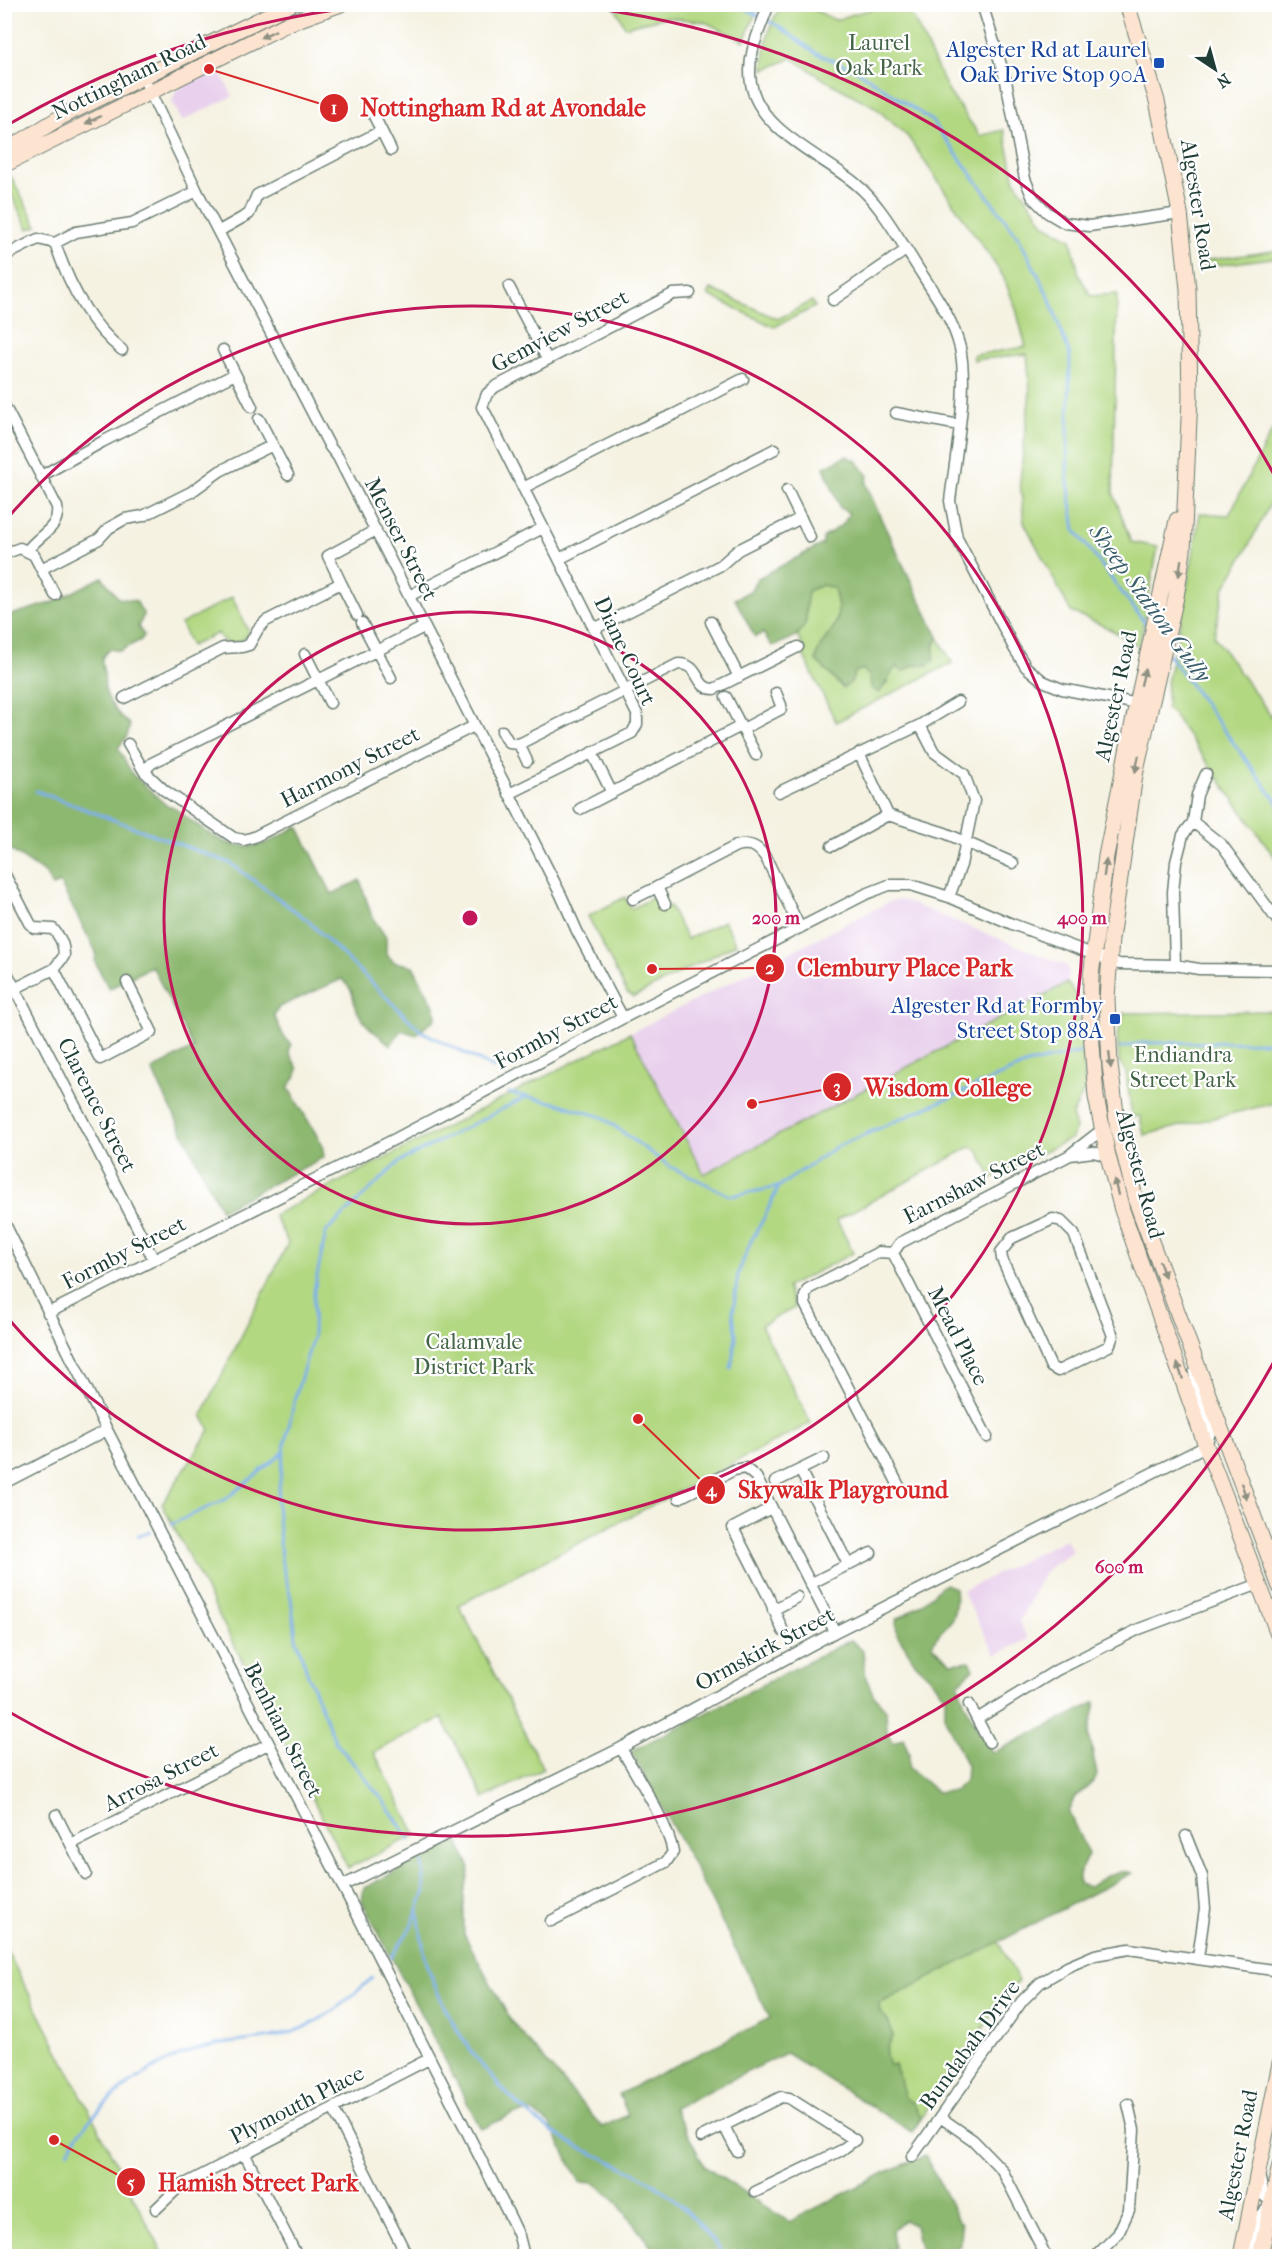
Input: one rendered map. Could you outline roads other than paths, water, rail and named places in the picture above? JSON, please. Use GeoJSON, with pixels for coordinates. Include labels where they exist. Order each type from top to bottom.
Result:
{"type":"FeatureCollection","features":[{"type":"Feature","properties":{"kind":"main road","name":"Nottingham Road"},"geometry":{"type":"LineString","coordinates":[[4,152],[61,117],[291,4]]}},
{"type":"Feature","properties":{"kind":"main road","name":"Nottingham Road"},"geometry":{"type":"LineString","coordinates":[[4,165],[289,23],[321,8],[341,4]]}},
{"type":"Feature","properties":{"kind":"main road","name":"Algester Road"},"geometry":{"type":"LineString","coordinates":[[1127,4],[1157,101],[1180,213],[1188,289],[1190,347],[1183,551],[1170,622],[1154,660]]}},
{"type":"Feature","properties":{"kind":"main road","name":"Algester Road"},"geometry":{"type":"LineString","coordinates":[[1184,489],[1158,611],[1154,660],[1106,856],[1093,954],[1090,1018],[1096,1097],[1122,1210],[1206,1446],[1280,1639]]}},
{"type":"Feature","properties":{"kind":"main road","name":"Algester Road"},"geometry":{"type":"LineString","coordinates":[[1143,705],[1108,960],[1108,1034],[1118,1129],[1136,1201],[1278,1580]]}},
{"type":"Feature","properties":{"kind":"main road"},"geometry":{"type":"LineString","coordinates":[[1259,1584],[1278,1580]]}},
{"type":"Feature","properties":{"kind":"main road","name":"Algester Road"},"geometry":{"type":"LineString","coordinates":[[1241,2256],[1280,2063]]}},
{"type":"Feature","properties":{"kind":"main road","name":"Algester Road"},"geometry":{"type":"LineString","coordinates":[[1260,2256],[1276,2203],[1280,2165]]}},
{"type":"Feature","properties":{"kind":"street"},"geometry":{"type":"LineString","coordinates":[[982,4],[1006,81],[1025,179],[1033,198],[1048,213],[1065,222],[1089,226],[1180,213]]}},
{"type":"Feature","properties":{"kind":"street"},"geometry":{"type":"LineString","coordinates":[[769,5],[749,65],[751,85],[759,106],[771,122],[856,184],[875,203],[948,315],[960,346],[963,382],[950,501],[955,529],[957,538],[1020,658],[1026,667],[1043,681],[1062,689],[1143,705]]}},
{"type":"Feature","properties":{"kind":"street","name":"Menser Street"},"geometry":{"type":"LineString","coordinates":[[143,77],[198,191],[330,447],[338,456],[561,895],[577,932],[623,1018]]}},
{"type":"Feature","properties":{"kind":"street"},"geometry":{"type":"LineString","coordinates":[[370,108],[391,150]]}},
{"type":"Feature","properties":{"kind":"street"},"geometry":{"type":"LineString","coordinates":[[219,231],[249,214],[257,195],[381,131]]}},
{"type":"Feature","properties":{"kind":"street"},"geometry":{"type":"LineString","coordinates":[[4,256],[38,239],[55,243],[76,232],[132,222],[198,191]]}},
{"type":"Feature","properties":{"kind":"street"},"geometry":{"type":"LineString","coordinates":[[55,243],[61,261],[94,322],[107,338],[122,350]]}},
{"type":"Feature","properties":{"kind":"street"},"geometry":{"type":"LineString","coordinates":[[833,300],[906,250]]}},
{"type":"Feature","properties":{"kind":"street"},"geometry":{"type":"LineString","coordinates":[[508,287],[547,359]]}},
{"type":"Feature","properties":{"kind":"street","name":"Gemview Street"},"geometry":{"type":"LineString","coordinates":[[543,528],[483,407],[487,394],[495,387],[547,359],[673,294],[690,293]]}},
{"type":"Feature","properties":{"kind":"street"},"geometry":{"type":"LineString","coordinates":[[223,350],[252,407]]}},
{"type":"Feature","properties":{"kind":"street"},"geometry":{"type":"LineString","coordinates":[[41,476],[235,374]]}},
{"type":"Feature","properties":{"kind":"street"},"geometry":{"type":"LineString","coordinates":[[523,488],[743,379]]}},
{"type":"Feature","properties":{"kind":"street"},"geometry":{"type":"LineString","coordinates":[[4,405],[57,507],[58,517],[53,526],[39,536],[27,551]]}},
{"type":"Feature","properties":{"kind":"street"},"geometry":{"type":"LineString","coordinates":[[896,413],[959,425]]}},
{"type":"Feature","properties":{"kind":"street"},"geometry":{"type":"LineString","coordinates":[[259,419],[288,475]]}},
{"type":"Feature","properties":{"kind":"street"},"geometry":{"type":"LineString","coordinates":[[41,569],[99,539],[109,528],[125,519],[142,516],[191,492],[220,471],[273,445]]}},
{"type":"Feature","properties":{"kind":"street"},"geometry":{"type":"LineString","coordinates":[[559,559],[775,449]]}},
{"type":"Feature","properties":{"kind":"street"},"geometry":{"type":"LineString","coordinates":[[787,490],[810,537]]}},
{"type":"Feature","properties":{"kind":"street"},"geometry":{"type":"LineString","coordinates":[[594,629],[721,565],[738,550],[801,518]]}},
{"type":"Feature","properties":{"kind":"street"},"geometry":{"type":"LineString","coordinates":[[409,596],[543,528]]}},
{"type":"Feature","properties":{"kind":"street","name":"Diane Court"},"geometry":{"type":"LineString","coordinates":[[509,794],[632,733],[637,724],[637,714],[543,528]]}},
{"type":"Feature","properties":{"kind":"street"},"geometry":{"type":"LineString","coordinates":[[376,530],[328,556],[391,678]]}},
{"type":"Feature","properties":{"kind":"street"},"geometry":{"type":"LineString","coordinates":[[4,554],[20,548],[33,555],[55,595]]}},
{"type":"Feature","properties":{"kind":"street"},"geometry":{"type":"LineString","coordinates":[[124,698],[223,648],[249,645],[258,629],[266,621],[341,583]]}},
{"type":"Feature","properties":{"kind":"street"},"geometry":{"type":"LineString","coordinates":[[711,622],[739,677]]}},
{"type":"Feature","properties":{"kind":"street"},"geometry":{"type":"LineString","coordinates":[[128,744],[144,771],[152,763],[424,627]]}},
{"type":"Feature","properties":{"kind":"street"},"geometry":{"type":"LineString","coordinates":[[502,731],[509,743],[519,744],[678,664],[687,664],[693,668],[702,685],[707,689],[714,689],[798,647]]}},
{"type":"Feature","properties":{"kind":"street"},"geometry":{"type":"LineString","coordinates":[[305,654],[330,703]]}},
{"type":"Feature","properties":{"kind":"street"},"geometry":{"type":"LineString","coordinates":[[580,809],[781,709],[776,693]]}},
{"type":"Feature","properties":{"kind":"street"},"geometry":{"type":"LineString","coordinates":[[726,697],[756,755]]}},
{"type":"Feature","properties":{"kind":"street"},"geometry":{"type":"LineString","coordinates":[[779,792],[920,725],[958,702]]}},
{"type":"Feature","properties":{"kind":"street"},"geometry":{"type":"LineString","coordinates":[[920,725],[934,752],[964,774],[974,801],[961,865],[949,897]]}},
{"type":"Feature","properties":{"kind":"street","name":"Harmony Street"},"geometry":{"type":"LineString","coordinates":[[144,771],[164,790],[188,807],[234,838],[243,840],[254,837],[474,726]]}},
{"type":"Feature","properties":{"kind":"street"},"geometry":{"type":"LineString","coordinates":[[519,744],[527,761]]}},
{"type":"Feature","properties":{"kind":"street"},"geometry":{"type":"LineString","coordinates":[[592,753],[612,793]]}},
{"type":"Feature","properties":{"kind":"street"},"geometry":{"type":"LineString","coordinates":[[859,753],[888,815]]}},
{"type":"Feature","properties":{"kind":"street"},"geometry":{"type":"LineString","coordinates":[[1175,965],[1173,892],[1176,862],[1183,835],[1193,822],[1197,795],[1206,774]]}},
{"type":"Feature","properties":{"kind":"street"},"geometry":{"type":"LineString","coordinates":[[832,846],[888,815],[945,832],[1013,863]]}},
{"type":"Feature","properties":{"kind":"street"},"geometry":{"type":"LineString","coordinates":[[1193,822],[1222,845],[1280,924]]}},
{"type":"Feature","properties":{"kind":"street"},"geometry":{"type":"LineString","coordinates":[[633,899],[736,846],[748,843],[759,848],[766,858],[800,928]]}},
{"type":"Feature","properties":{"kind":"street"},"geometry":{"type":"LineString","coordinates":[[4,873],[30,923],[34,928],[53,930],[60,938],[64,956],[54,969],[16,988]]}},
{"type":"Feature","properties":{"kind":"street","name":"Formby Street"},"geometry":{"type":"LineString","coordinates":[[48,1313],[397,1138],[623,1018],[866,894],[889,885],[911,885],[949,897],[1022,928],[1108,960],[1125,964],[1175,965],[1199,969],[1280,970]]}},
{"type":"Feature","properties":{"kind":"street"},"geometry":{"type":"LineString","coordinates":[[657,887],[665,904]]}},
{"type":"Feature","properties":{"kind":"street","name":"Clarence Street"},"geometry":{"type":"LineString","coordinates":[[4,967],[154,1260]]}},
{"type":"Feature","properties":{"kind":"street"},"geometry":{"type":"LineString","coordinates":[[54,969],[100,1059],[152,1032],[126,982]]}},
{"type":"Feature","properties":{"kind":"street"},"geometry":{"type":"LineString","coordinates":[[1070,1155],[1103,1129]]}},
{"type":"Feature","properties":{"kind":"street","name":"Earnshaw Street"},"geometry":{"type":"LineString","coordinates":[[901,1490],[805,1304],[805,1296],[813,1285],[879,1252],[893,1253],[900,1243],[1070,1155],[1093,1152],[1108,1156]]}},
{"type":"Feature","properties":{"kind":"street"},"geometry":{"type":"LineString","coordinates":[[1053,1219],[1067,1226],[1074,1234],[1113,1336],[1109,1346],[1065,1369],[1058,1371],[1052,1366],[1002,1259],[1001,1252],[1012,1238],[1053,1219]]}},
{"type":"Feature","properties":{"kind":"street","name":"Benhiam Street"},"geometry":{"type":"LineString","coordinates":[[4,1222],[107,1430],[512,2221],[524,2256]]}},
{"type":"Feature","properties":{"kind":"street","name":"Mead Place"},"geometry":{"type":"LineString","coordinates":[[893,1253],[987,1437]]}},
{"type":"Feature","properties":{"kind":"street"},"geometry":{"type":"LineString","coordinates":[[1186,1333],[1197,1388],[1212,1426],[1206,1446],[1220,1449],[1235,1467]]}},
{"type":"Feature","properties":{"kind":"street"},"geometry":{"type":"LineString","coordinates":[[4,1480],[10,1480],[107,1430]]}},
{"type":"Feature","properties":{"kind":"street","name":"Ormskirk Street"},"geometry":{"type":"LineString","coordinates":[[342,1886],[621,1748],[835,1632],[1206,1446]]}},
{"type":"Feature","properties":{"kind":"street"},"geometry":{"type":"LineString","coordinates":[[775,1482],[824,1458]]}},
{"type":"Feature","properties":{"kind":"street"},"geometry":{"type":"LineString","coordinates":[[679,1498],[734,1470],[745,1468],[756,1477],[835,1632]]}},
{"type":"Feature","properties":{"kind":"street"},"geometry":{"type":"LineString","coordinates":[[800,1470],[848,1564]]}},
{"type":"Feature","properties":{"kind":"street"},"geometry":{"type":"LineString","coordinates":[[771,1508],[733,1528],[783,1630]]}},
{"type":"Feature","properties":{"kind":"street"},"geometry":{"type":"LineString","coordinates":[[810,1584],[871,1553]]}},
{"type":"Feature","properties":{"kind":"street"},"geometry":{"type":"LineString","coordinates":[[977,1719],[1057,1670],[1139,1629],[1259,1584]]}},
{"type":"Feature","properties":{"kind":"street"},"geometry":{"type":"LineString","coordinates":[[773,1610],[797,1597]]}},
{"type":"Feature","properties":{"kind":"street"},"geometry":{"type":"LineString","coordinates":[[969,1704],[989,1742]]}},
{"type":"Feature","properties":{"kind":"street","name":"Arrosa Street"},"geometry":{"type":"LineString","coordinates":[[71,1845],[268,1744]]}},
{"type":"Feature","properties":{"kind":"street"},"geometry":{"type":"LineString","coordinates":[[551,1921],[666,1862],[673,1852],[658,1815],[621,1748]]}},
{"type":"Feature","properties":{"kind":"street"},"geometry":{"type":"LineString","coordinates":[[56,1815],[86,1874]]}},
{"type":"Feature","properties":{"kind":"street"},"geometry":{"type":"LineString","coordinates":[[1186,1836],[1202,1876],[1205,1908],[1198,1958]]}},
{"type":"Feature","properties":{"kind":"street","name":"Bundabah Drive"},"geometry":{"type":"LineString","coordinates":[[912,2157],[1022,2001],[1040,1983],[1067,1967],[1095,1955],[1129,1949],[1280,1971]]}},
{"type":"Feature","properties":{"kind":"street","name":"Plymouth Place"},"geometry":{"type":"LineString","coordinates":[[156,2209],[179,2187],[429,2059]]}},
{"type":"Feature","properties":{"kind":"street"},"geometry":{"type":"LineString","coordinates":[[701,2137],[781,2097],[789,2098],[855,2140],[840,2151],[755,2192]]}},
{"type":"Feature","properties":{"kind":"street"},"geometry":{"type":"LineString","coordinates":[[1096,2256],[1118,2234],[1130,2210],[1134,2130],[1128,2104]]}},
{"type":"Feature","properties":{"kind":"street"},"geometry":{"type":"LineString","coordinates":[[333,2108],[407,2256]]}},
{"type":"Feature","properties":{"kind":"street"},"geometry":{"type":"LineString","coordinates":[[940,2117],[973,2140],[1002,2170],[1046,2256]]}},
{"type":"Feature","properties":{"kind":"street"},"geometry":{"type":"LineString","coordinates":[[724,2126],[737,2151]]}},
{"type":"Feature","properties":{"kind":"street"},"geometry":{"type":"LineString","coordinates":[[244,2153],[297,2256]]}},
{"type":"Feature","properties":{"kind":"street"},"geometry":{"type":"LineString","coordinates":[[1250,2256],[1260,2217],[1276,2203],[1264,2196],[1259,2171]]}},
{"type":"Feature","properties":{"kind":"waterway","name":"Sheep Station Gully"},"geometry":{"type":"LineString","coordinates":[[737,4],[778,26],[816,53],[858,71],[932,121],[1019,238],[1049,297],[1070,355],[1067,475],[1075,530],[1148,627]]}},
{"type":"Feature","properties":{"kind":"waterway","name":"Sheep Station Gully"},"geometry":{"type":"LineString","coordinates":[[1168,654],[1280,806]]}},
{"type":"Feature","properties":{"kind":"waterway"},"geometry":{"type":"LineString","coordinates":[[36,791],[230,863],[306,919],[421,1031],[494,1068]]}},
{"type":"Feature","properties":{"kind":"waterway"},"geometry":{"type":"LineString","coordinates":[[1120,1048],[1141,1043],[1280,1042]]}},
{"type":"Feature","properties":{"kind":"waterway"},"geometry":{"type":"LineString","coordinates":[[509,1093],[556,1103],[602,1117],[669,1166],[731,1196],[778,1187],[836,1147],[1027,1064],[1082,1052]]}},
{"type":"Feature","properties":{"kind":"waterway"},"geometry":{"type":"LineString","coordinates":[[410,1840],[383,1800],[335,1741],[308,1675],[296,1638],[291,1598],[281,1559],[277,1503],[285,1443],[296,1394],[313,1337],[314,1291],[326,1232],[399,1162],[526,1097]]}},
{"type":"Feature","properties":{"kind":"waterway"},"geometry":{"type":"LineString","coordinates":[[731,1368],[736,1337],[733,1313],[738,1274],[751,1241],[778,1188]]}},
{"type":"Feature","properties":{"kind":"waterway"},"geometry":{"type":"LineString","coordinates":[[172,1524],[226,1499],[284,1452]]}},
{"type":"Feature","properties":{"kind":"waterway"},"geometry":{"type":"LineString","coordinates":[[138,1536],[150,1532]]}},
{"type":"Feature","properties":{"kind":"waterway"},"geometry":{"type":"LineString","coordinates":[[391,1958],[411,1927],[425,1891],[422,1858]]}},
{"type":"Feature","properties":{"kind":"waterway"},"geometry":{"type":"LineString","coordinates":[[418,1911],[426,1960],[448,2013],[463,2039],[499,2085],[520,2106],[566,2140],[636,2173],[662,2189],[696,2221],[725,2256]]}},
{"type":"Feature","properties":{"kind":"waterway"},"geometry":{"type":"LineString","coordinates":[[68,2151],[95,2114],[131,2083],[151,2070],[172,2059],[216,2045],[293,2032],[335,2009],[372,1978]]}},
{"type":"Feature","properties":{"kind":"place","name":"Algester Rd at Laurel Oak Drive Stop 90A"},"geometry":{"type":"Point","coordinates":[1159,63]}},
{"type":"Feature","properties":{"kind":"place","name":"Nottingham Rd at Avondale"},"geometry":{"type":"Point","coordinates":[209,69]}},
{"type":"Feature","properties":{"kind":"place","name":"Clembury Place Park"},"geometry":{"type":"Point","coordinates":[652,969]}},
{"type":"Feature","properties":{"kind":"place","name":"Algester Rd at Formby Street Stop 88A"},"geometry":{"type":"Point","coordinates":[1115,1019]}},
{"type":"Feature","properties":{"kind":"place","name":"Wisdom College"},"geometry":{"type":"Point","coordinates":[752,1104]}},
{"type":"Feature","properties":{"kind":"place","name":"Skywalk Playground"},"geometry":{"type":"Point","coordinates":[638,1419]}},
{"type":"Feature","properties":{"kind":"place","name":"Hamish Street Park"},"geometry":{"type":"Point","coordinates":[54,2140]}},
{"type":"Feature","properties":{"kind":"park label","name":"Laurel Oak Park"},"geometry":{"type":"Point","coordinates":[879,56]}},
{"type":"Feature","properties":{"kind":"park label","name":"Endiandra Street Park"},"geometry":{"type":"Point","coordinates":[1183,1068]}},
{"type":"Feature","properties":{"kind":"park label","name":"Calamvale District Park"},"geometry":{"type":"Point","coordinates":[474,1354]}}]}
